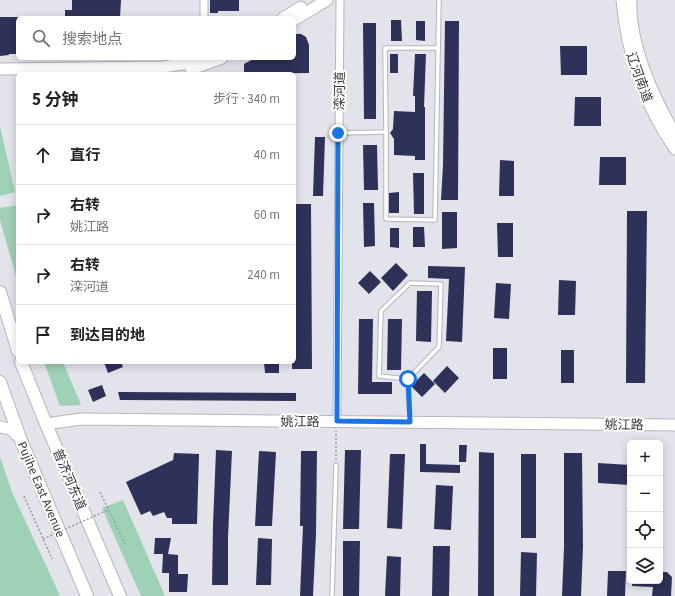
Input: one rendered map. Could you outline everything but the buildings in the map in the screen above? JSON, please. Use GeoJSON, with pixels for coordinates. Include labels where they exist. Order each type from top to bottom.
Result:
{"type":"FeatureCollection","features":[{"type":"Feature","properties":{"kind":"main road"},"geometry":{"type":"LineString","coordinates":[[0,292],[16,345]]}},
{"type":"Feature","properties":{"kind":"main road","name":"普济河东道"},"geometry":{"type":"LineString","coordinates":[[22,364],[120,596]]}},
{"type":"Feature","properties":{"kind":"main road","name":"Pujihe East Avenue"},"geometry":{"type":"LineString","coordinates":[[0,382],[2,398],[87,596]]}},
{"type":"Feature","properties":{"kind":"street"},"geometry":{"type":"LineString","coordinates":[[204,0],[204,16]]}},
{"type":"Feature","properties":{"kind":"street"},"geometry":{"type":"LineString","coordinates":[[286,16],[313,0]]}},
{"type":"Feature","properties":{"kind":"street"},"geometry":{"type":"LineString","coordinates":[[296,19],[327,0]]}},
{"type":"Feature","properties":{"kind":"street","name":"滦河道"},"geometry":{"type":"LineString","coordinates":[[337,421],[340,0]]}},
{"type":"Feature","properties":{"kind":"street","name":"辽河南道"},"geometry":{"type":"LineString","coordinates":[[622,0],[629,44],[637,76],[662,130],[675,149]]}},
{"type":"Feature","properties":{"kind":"street"},"geometry":{"type":"LineString","coordinates":[[630,0],[633,25],[643,69],[665,118],[675,134]]}},
{"type":"Feature","properties":{"kind":"street"},"geometry":{"type":"LineString","coordinates":[[0,69],[163,67],[195,60]]}},
{"type":"Feature","properties":{"kind":"street"},"geometry":{"type":"LineString","coordinates":[[174,72],[193,69],[217,60]]}},
{"type":"Feature","properties":{"kind":"street"},"geometry":{"type":"LineString","coordinates":[[0,76],[16,76]]}},
{"type":"Feature","properties":{"kind":"street","name":"姚江路"},"geometry":{"type":"LineString","coordinates":[[46,424],[82,419],[675,425]]}},
{"type":"Feature","properties":{"kind":"street"},"geometry":{"type":"LineString","coordinates":[[0,426],[10,429],[20,438]]}},
{"type":"Feature","properties":{"kind":"lane"},"geometry":{"type":"LineString","coordinates":[[438,48],[385,48],[386,220],[435,220],[439,0]]}},
{"type":"Feature","properties":{"kind":"lane"},"geometry":{"type":"LineString","coordinates":[[338,133],[386,132]]}},
{"type":"Feature","properties":{"kind":"lane"},"geometry":{"type":"LineString","coordinates":[[408,379],[379,376],[381,311],[410,283],[441,284],[439,347],[408,379],[410,422]]}},
{"type":"Feature","properties":{"kind":"lane"},"geometry":{"type":"LineString","coordinates":[[332,596],[336,465]]}},
{"type":"Feature","properties":{"kind":"path"},"geometry":{"type":"LineString","coordinates":[[336,465],[337,421]]}},
{"type":"Feature","properties":{"kind":"path"},"geometry":{"type":"LineString","coordinates":[[100,492],[125,544]]}},
{"type":"Feature","properties":{"kind":"path"},"geometry":{"type":"LineString","coordinates":[[24,496],[52,559]]}},
{"type":"Feature","properties":{"kind":"path"},"geometry":{"type":"LineString","coordinates":[[43,539],[108,510]]}},
{"type":"Feature","properties":{"kind":"green space"},"geometry":{"type":"Polygon","coordinates":[[[0,126],[15,192],[0,196],[0,126]]]}},
{"type":"Feature","properties":{"kind":"green space"},"geometry":{"type":"Polygon","coordinates":[[[16,205],[16,276],[0,220],[0,208],[16,205]]]}},
{"type":"Feature","properties":{"kind":"green space"},"geometry":{"type":"Polygon","coordinates":[[[45,364],[64,364],[81,405],[60,406],[45,364]]]}},
{"type":"Feature","properties":{"kind":"green space"},"geometry":{"type":"Polygon","coordinates":[[[0,457],[12,492],[60,596],[0,596],[0,457]]]}},
{"type":"Feature","properties":{"kind":"green space"},"geometry":{"type":"Polygon","coordinates":[[[123,500],[165,596],[141,596],[102,508],[123,500]]]}},
{"type":"Feature","properties":{"kind":"route"},"geometry":{"type":"LineString","coordinates":[[338,133],[337,421],[410,422],[408,379]]}}]}
